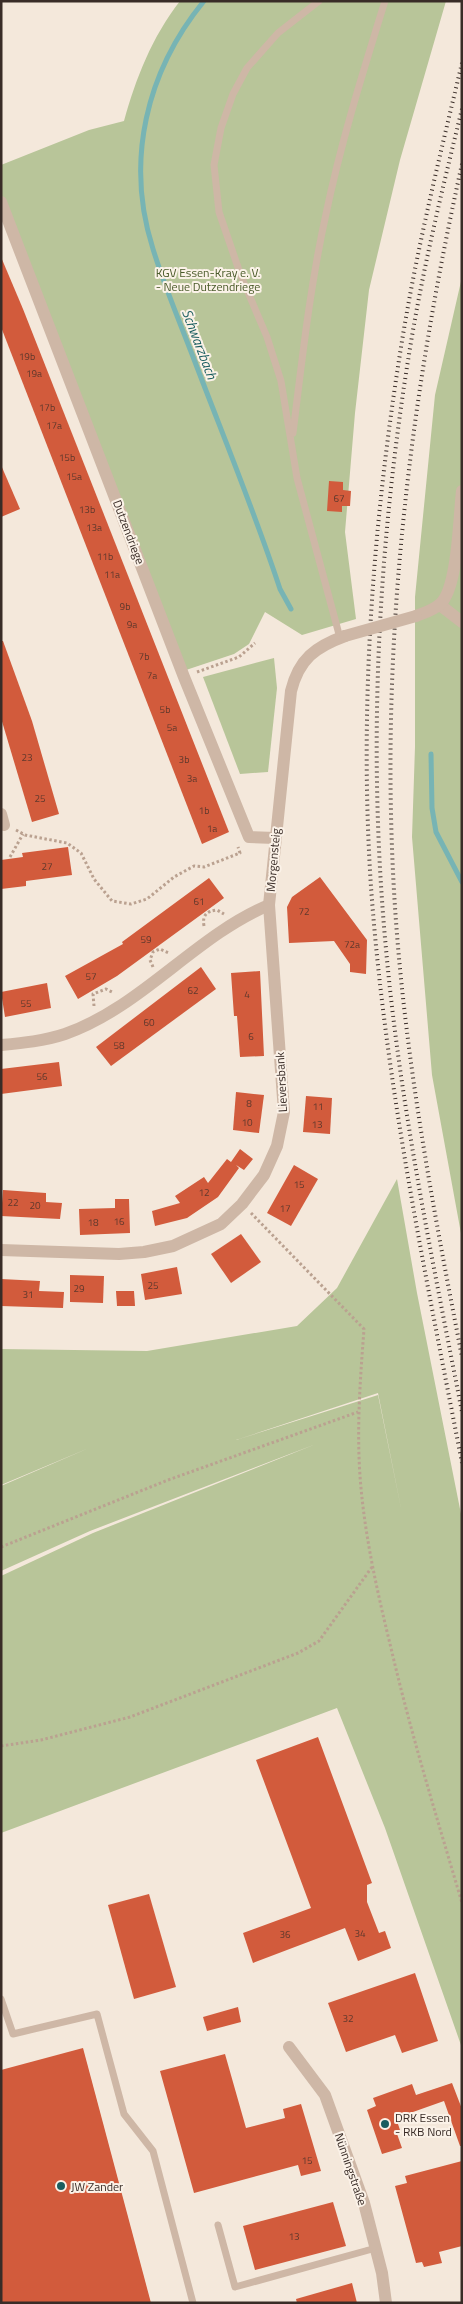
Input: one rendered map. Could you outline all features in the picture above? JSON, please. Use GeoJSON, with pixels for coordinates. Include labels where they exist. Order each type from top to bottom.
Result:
{"type":"FeatureCollection","features":[{"type":"Feature","properties":{"kind":"street","name":"Dutzendriege"},"geometry":{"type":"LineString","coordinates":[[2,208],[184,677],[249,836]]}},
{"type":"Feature","properties":{"kind":"street"},"geometry":{"type":"LineString","coordinates":[[462,491],[453,582],[446,598],[440,604],[462,622]]}},
{"type":"Feature","properties":{"kind":"street","name":"Morgensteig"},"geometry":{"type":"LineString","coordinates":[[1,1045],[48,1039],[72,1031],[99,1018],[136,995],[245,915],[270,905],[275,838],[294,679],[311,652],[342,637],[416,616],[440,604]]}},
{"type":"Feature","properties":{"kind":"street"},"geometry":{"type":"LineString","coordinates":[[249,836],[275,838]]}},
{"type":"Feature","properties":{"kind":"street","name":"Lieversbank"},"geometry":{"type":"LineString","coordinates":[[1,1250],[93,1255],[144,1252],[173,1246],[221,1224],[242,1204],[264,1175],[277,1146],[283,1124],[270,905]]}},
{"type":"Feature","properties":{"kind":"street","name":"Nünningstraße"},"geometry":{"type":"LineString","coordinates":[[289,2047],[325,2095],[364,2204],[376,2248],[386,2303]]}},
{"type":"Feature","properties":{"kind":"lane"},"geometry":{"type":"LineString","coordinates":[[319,1],[278,34],[247,68],[233,94],[220,128],[214,165],[219,212],[241,276],[267,337],[281,381],[297,478],[342,637]]}},
{"type":"Feature","properties":{"kind":"lane"},"geometry":{"type":"LineString","coordinates":[[292,440],[308,315],[326,215],[347,127],[385,1]]}},
{"type":"Feature","properties":{"kind":"lane"},"geometry":{"type":"LineString","coordinates":[[1,1999],[13,2034],[97,2014],[124,2114],[153,2151],[193,2303]]}},
{"type":"Feature","properties":{"kind":"lane"},"geometry":{"type":"LineString","coordinates":[[218,2225],[235,2287],[376,2248]]}},
{"type":"Feature","properties":{"kind":"path"},"geometry":{"type":"LineString","coordinates":[[184,677],[239,657],[255,643]]}},
{"type":"Feature","properties":{"kind":"path"},"geometry":{"type":"LineString","coordinates":[[2,819],[23,834],[67,843],[81,853],[94,880],[112,901],[130,904],[147,899],[174,877],[194,866],[204,867],[240,853],[236,842],[249,836]]}},
{"type":"Feature","properties":{"kind":"path"},"geometry":{"type":"LineString","coordinates":[[10,856],[23,834]]}},
{"type":"Feature","properties":{"kind":"path"},"geometry":{"type":"LineString","coordinates":[[242,1204],[364,1329],[358,1412],[361,1485],[372,1567],[397,1676],[462,1903]]}},
{"type":"Feature","properties":{"kind":"path"},"geometry":{"type":"LineString","coordinates":[[1,1548],[168,1480],[358,1412]]}},
{"type":"Feature","properties":{"kind":"path"},"geometry":{"type":"LineString","coordinates":[[1,1746],[41,1740],[130,1717],[244,1675],[305,1650],[319,1641],[326,1633],[372,1567]]}},
{"type":"Feature","properties":{"kind":"green space","name":"KGV Essen-Kray e. V. - Neue Dutzendriege"},"geometry":{"type":"Polygon","coordinates":[[[180,1],[446,1],[400,160],[369,290],[355,413],[345,532],[356,619],[302,635],[265,612],[249,644],[234,654],[183,671],[1,195],[1,165],[89,130],[124,121],[134,89],[153,43],[180,1]]]}},
{"type":"Feature","properties":{"kind":"green space"},"geometry":{"type":"Polygon","coordinates":[[[462,277],[462,477],[458,509],[462,508],[462,1239],[432,1075],[412,837],[415,747],[415,597],[435,395],[462,277]]]}},
{"type":"Feature","properties":{"kind":"green space"},"geometry":{"type":"Polygon","coordinates":[[[274,658],[277,688],[268,772],[240,774],[203,677],[274,658]]]}},
{"type":"Feature","properties":{"kind":"green space"},"geometry":{"type":"Polygon","coordinates":[[[397,1179],[417,1293],[462,1519],[462,2048],[385,1828],[337,1708],[1,1833],[1,1576],[93,1533],[316,1444],[90,1531],[1,1571],[1,1486],[89,1448],[1,1485],[1,1349],[147,1351],[297,1326],[337,1288],[397,1179]],[[378,1393],[236,1440],[378,1395],[402,1513],[378,1393]]]}},
{"type":"Feature","properties":{"kind":"building"},"geometry":{"type":"Polygon","coordinates":[[[1,257],[229,832],[202,844],[1,327],[1,257]]]}},
{"type":"Feature","properties":{"kind":"building"},"geometry":{"type":"Polygon","coordinates":[[[1,465],[20,509],[1,517],[1,465]]]}},
{"type":"Feature","properties":{"kind":"building"},"geometry":{"type":"Polygon","coordinates":[[[329,481],[343,482],[343,490],[351,491],[350,506],[342,506],[342,512],[327,511],[329,481]]]}},
{"type":"Feature","properties":{"kind":"building"},"geometry":{"type":"Polygon","coordinates":[[[1,641],[3,641],[32,721],[59,814],[32,822],[1,718],[1,641]]]}},
{"type":"Feature","properties":{"kind":"building"},"geometry":{"type":"Polygon","coordinates":[[[68,847],[72,875],[26,881],[26,886],[1,889],[1,860],[23,857],[22,853],[68,847]]]}},
{"type":"Feature","properties":{"kind":"building"},"geometry":{"type":"Polygon","coordinates":[[[320,877],[367,940],[366,974],[350,972],[350,964],[334,941],[289,943],[287,907],[292,897],[320,877]]]}},
{"type":"Feature","properties":{"kind":"building"},"geometry":{"type":"Polygon","coordinates":[[[209,878],[224,898],[117,976],[78,999],[65,976],[123,944],[122,942],[209,878]]]}},
{"type":"Feature","properties":{"kind":"building"},"geometry":{"type":"Polygon","coordinates":[[[201,967],[216,989],[111,1066],[96,1047],[201,967]]]}},
{"type":"Feature","properties":{"kind":"building"},"geometry":{"type":"Polygon","coordinates":[[[260,971],[264,1056],[240,1057],[237,1016],[234,1016],[231,973],[260,971]]]}},
{"type":"Feature","properties":{"kind":"building"},"geometry":{"type":"Polygon","coordinates":[[[47,983],[51,1008],[5,1017],[1,992],[47,983]]]}},
{"type":"Feature","properties":{"kind":"building"},"geometry":{"type":"Polygon","coordinates":[[[59,1062],[62,1086],[1,1094],[1,1069],[59,1062]]]}},
{"type":"Feature","properties":{"kind":"building"},"geometry":{"type":"Polygon","coordinates":[[[236,1092],[264,1095],[259,1133],[233,1130],[236,1092]]]}},
{"type":"Feature","properties":{"kind":"building"},"geometry":{"type":"Polygon","coordinates":[[[306,1096],[332,1098],[330,1134],[303,1132],[306,1096]]]}},
{"type":"Feature","properties":{"kind":"building"},"geometry":{"type":"Polygon","coordinates":[[[240,1149],[253,1159],[244,1170],[236,1165],[239,1168],[218,1197],[187,1218],[155,1226],[152,1211],[180,1203],[175,1196],[204,1177],[208,1183],[227,1159],[231,1162],[240,1149]]]}},
{"type":"Feature","properties":{"kind":"building"},"geometry":{"type":"Polygon","coordinates":[[[294,1165],[318,1179],[291,1226],[267,1213],[294,1165]]]}},
{"type":"Feature","properties":{"kind":"building"},"geometry":{"type":"Polygon","coordinates":[[[3,1190],[46,1193],[46,1202],[62,1203],[60,1219],[1,1216],[3,1190]]]}},
{"type":"Feature","properties":{"kind":"building"},"geometry":{"type":"Polygon","coordinates":[[[115,1199],[129,1199],[130,1233],[80,1235],[79,1209],[115,1208],[115,1199]]]}},
{"type":"Feature","properties":{"kind":"building"},"geometry":{"type":"Polygon","coordinates":[[[241,1234],[261,1262],[231,1283],[211,1254],[241,1234]]]}},
{"type":"Feature","properties":{"kind":"building"},"geometry":{"type":"Polygon","coordinates":[[[177,1267],[182,1294],[145,1300],[141,1274],[177,1267]]]}},
{"type":"Feature","properties":{"kind":"building"},"geometry":{"type":"Polygon","coordinates":[[[70,1275],[104,1276],[103,1303],[70,1302],[70,1275]]]}},
{"type":"Feature","properties":{"kind":"building"},"geometry":{"type":"Polygon","coordinates":[[[1,1279],[40,1281],[39,1291],[64,1292],[63,1308],[1,1306],[1,1279]]]}},
{"type":"Feature","properties":{"kind":"building"},"geometry":{"type":"Polygon","coordinates":[[[116,1291],[134,1291],[135,1306],[117,1306],[116,1291]]]}},
{"type":"Feature","properties":{"kind":"building"},"geometry":{"type":"Polygon","coordinates":[[[318,1737],[372,1883],[367,1885],[367,1902],[379,1933],[385,1931],[391,1948],[358,1961],[345,1928],[253,1963],[243,1933],[311,1908],[256,1760],[318,1737]]]}},
{"type":"Feature","properties":{"kind":"building"},"geometry":{"type":"Polygon","coordinates":[[[149,1894],[176,1987],[134,1999],[108,1905],[149,1894]]]}},
{"type":"Feature","properties":{"kind":"building"},"geometry":{"type":"Polygon","coordinates":[[[415,1973],[438,2041],[402,2053],[395,2035],[346,2052],[328,2003],[415,1973]]]}},
{"type":"Feature","properties":{"kind":"building"},"geometry":{"type":"Polygon","coordinates":[[[238,2007],[241,2022],[207,2031],[203,2017],[238,2007]]]}},
{"type":"Feature","properties":{"kind":"building","name":"JW Zander"},"geometry":{"type":"Polygon","coordinates":[[[83,2048],[151,2303],[1,2303],[1,2070],[83,2048]]]}},
{"type":"Feature","properties":{"kind":"building"},"geometry":{"type":"Polygon","coordinates":[[[225,2054],[246,2128],[285,2118],[283,2109],[301,2104],[321,2171],[301,2176],[298,2165],[194,2193],[160,2071],[225,2054]]]}},
{"type":"Feature","properties":{"kind":"building","name":"DRK Essen - RKB Nord"},"geometry":{"type":"Polygon","coordinates":[[[452,2083],[462,2109],[462,2146],[460,2146],[444,2101],[396,2118],[400,2130],[396,2131],[402,2148],[382,2154],[367,2110],[376,2106],[373,2098],[412,2084],[416,2095],[452,2083]]]}},
{"type":"Feature","properties":{"kind":"building"},"geometry":{"type":"Polygon","coordinates":[[[462,2161],[462,2246],[439,2252],[442,2263],[424,2267],[422,2262],[416,2263],[395,2186],[407,2183],[405,2176],[462,2161]]]}},
{"type":"Feature","properties":{"kind":"building"},"geometry":{"type":"Polygon","coordinates":[[[333,2202],[346,2246],[255,2270],[243,2226],[333,2202]]]}},
{"type":"Feature","properties":{"kind":"building"},"geometry":{"type":"Polygon","coordinates":[[[352,2283],[357,2303],[297,2303],[296,2299],[352,2283]]]}},
{"type":"Feature","properties":{"kind":"waterway","name":"Schwarzbach"},"geometry":{"type":"LineString","coordinates":[[204,1],[184,28],[168,57],[155,87],[146,119],[141,183],[145,216],[153,249],[168,292],[250,504],[280,589],[291,609]]}},
{"type":"Feature","properties":{"kind":"waterway","name":"Schwarzbach"},"geometry":{"type":"LineString","coordinates":[[431,754],[432,808],[436,832],[462,882]]}},
{"type":"Feature","properties":{"kind":"railway"},"geometry":{"type":"LineString","coordinates":[[462,63],[429,202],[415,271],[392,409],[383,477],[371,613],[367,750],[371,887],[377,960],[386,1032],[408,1176],[462,1463]]}},
{"type":"Feature","properties":{"kind":"railway"},"geometry":{"type":"LineString","coordinates":[[462,109],[422,284],[400,417],[384,568],[379,644],[377,721],[380,873],[392,1007],[418,1181],[462,1412]]}},
{"type":"Feature","properties":{"kind":"railway"},"geometry":{"type":"LineString","coordinates":[[462,164],[443,254],[414,434],[395,616],[391,708],[394,891],[404,1008],[420,1125],[462,1357]]}},
{"type":"Feature","properties":{"kind":"place","name":"DRK Essen - RKB Nord"},"geometry":{"type":"Point","coordinates":[385,2124]}},
{"type":"Feature","properties":{"kind":"place","name":"JW Zander"},"geometry":{"type":"Point","coordinates":[61,2186]}}]}
